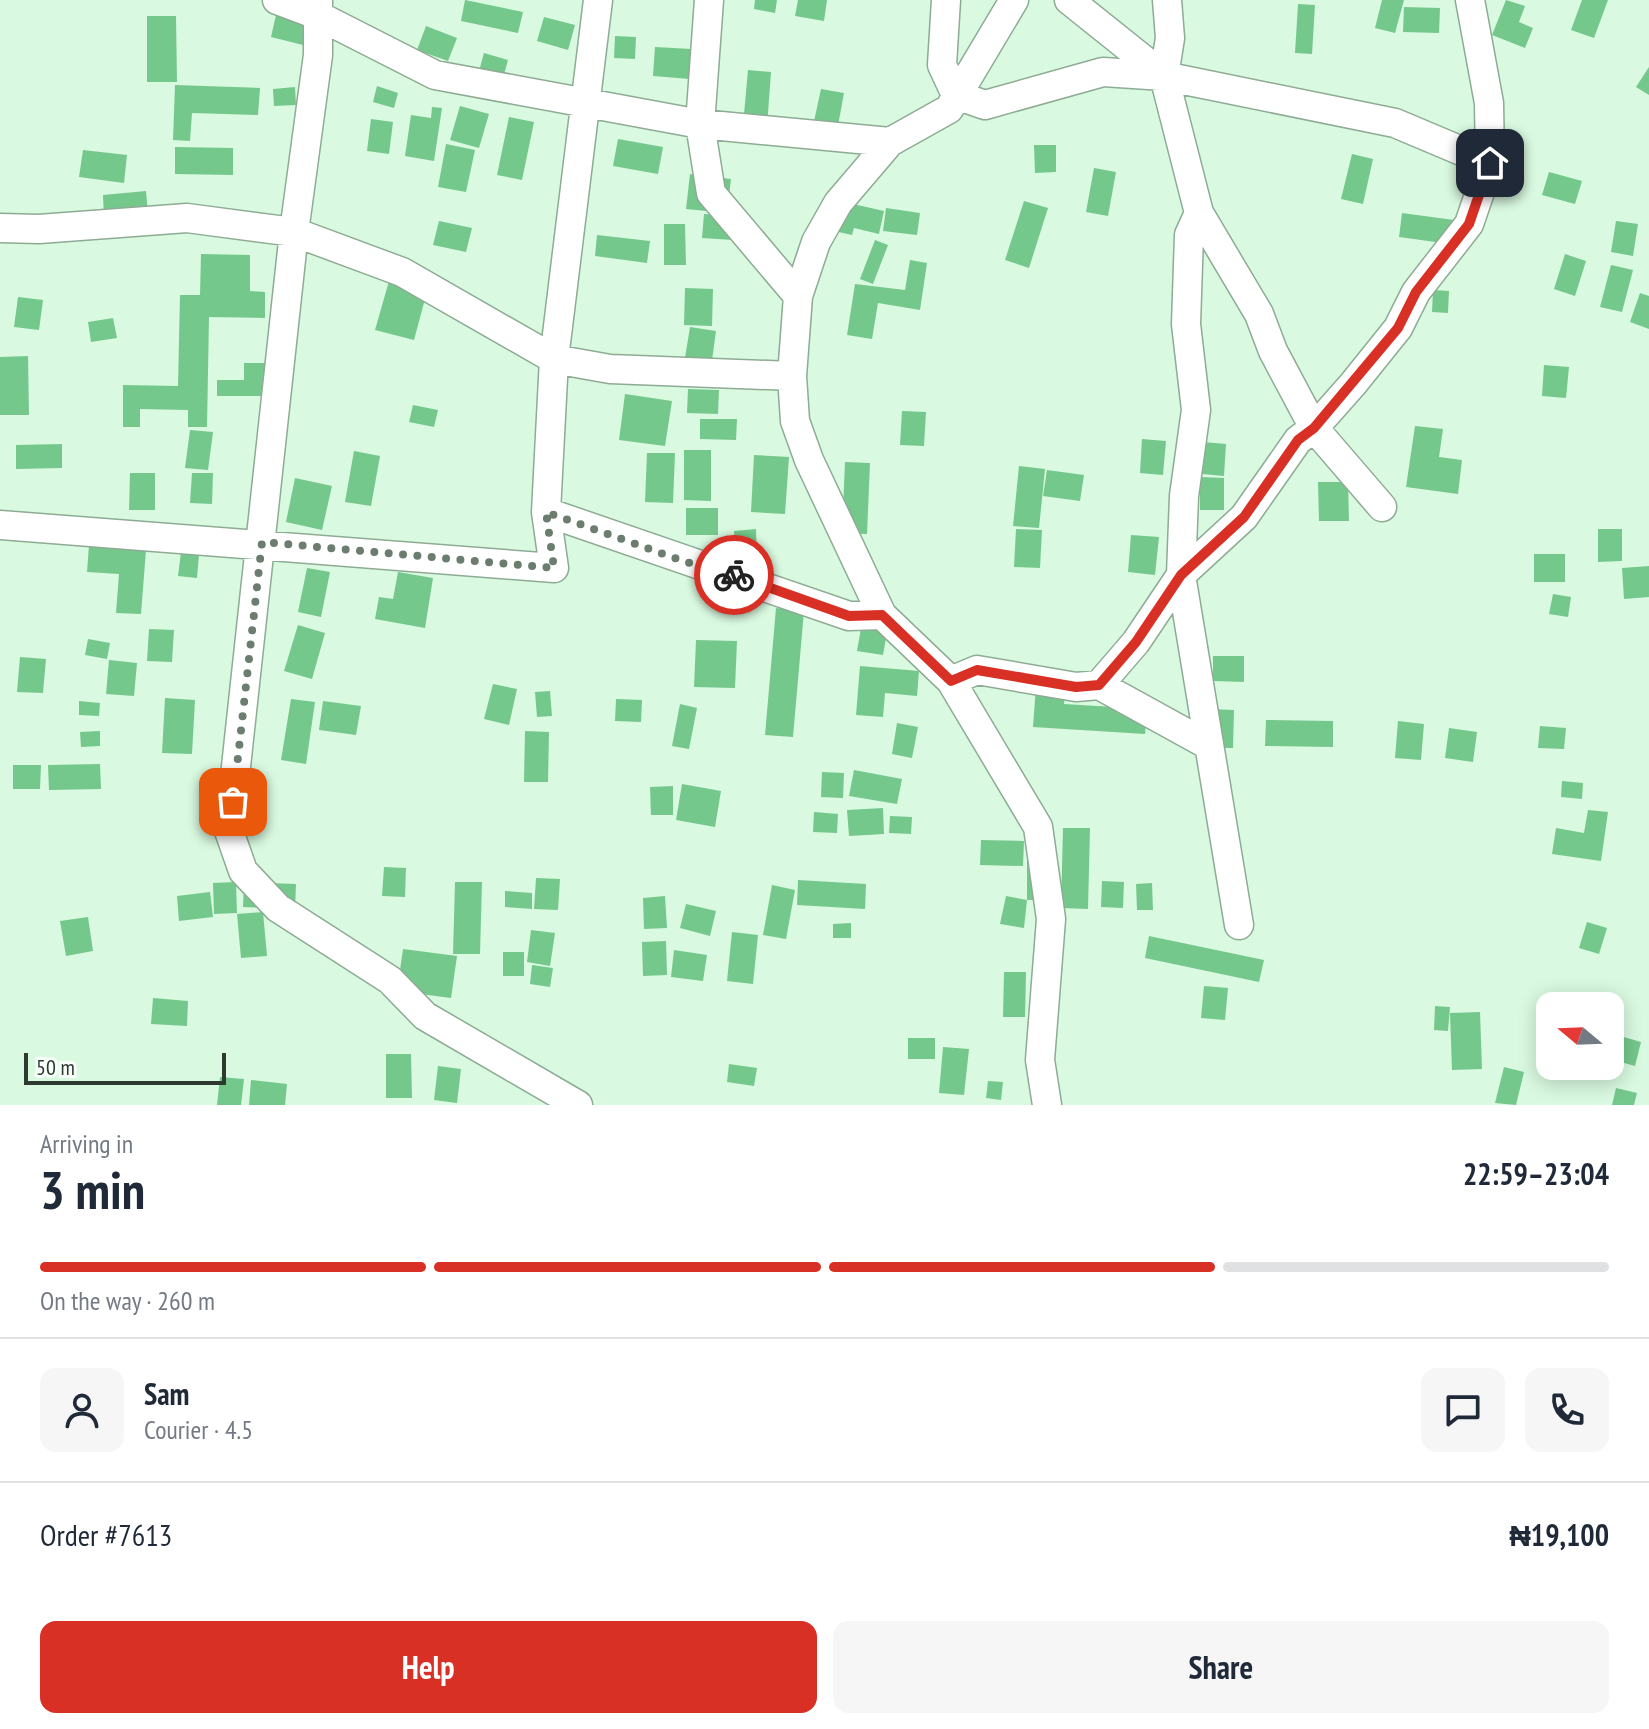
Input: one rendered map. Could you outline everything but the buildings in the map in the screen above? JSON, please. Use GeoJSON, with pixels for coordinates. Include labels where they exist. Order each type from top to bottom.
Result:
{"type":"FeatureCollection","features":[{"type":"Feature","properties":{"kind":"street"},"geometry":{"type":"LineString","coordinates":[[277,0],[314,5],[435,75],[700,124],[890,142]]}},
{"type":"Feature","properties":{"kind":"street"},"geometry":{"type":"LineString","coordinates":[[0,525],[262,542],[554,568],[546,512],[554,359],[598,0]]}},
{"type":"Feature","properties":{"kind":"street"},"geometry":{"type":"LineString","coordinates":[[709,0],[700,124],[711,193],[798,296]]}},
{"type":"Feature","properties":{"kind":"street"},"geometry":{"type":"LineString","coordinates":[[946,0],[942,65],[956,95],[985,105],[1103,72],[1164,76],[1395,123],[1490,163]]}},
{"type":"Feature","properties":{"kind":"street"},"geometry":{"type":"LineString","coordinates":[[1014,0],[949,109],[890,142],[838,203],[816,242],[798,296],[792,376],[795,421],[809,460],[882,615],[951,681],[1038,827],[1051,919],[1040,1060],[1047,1105]]}},
{"type":"Feature","properties":{"kind":"street"},"geometry":{"type":"LineString","coordinates":[[1069,0],[1164,76]]}},
{"type":"Feature","properties":{"kind":"street"},"geometry":{"type":"LineString","coordinates":[[1167,0],[1170,38],[1164,76],[1199,213],[1259,314],[1273,351],[1314,428],[1382,507]]}},
{"type":"Feature","properties":{"kind":"street"},"geometry":{"type":"LineString","coordinates":[[1099,685],[1136,642],[1181,575],[1244,517],[1298,440],[1314,428],[1398,328],[1416,292],[1469,224],[1490,163],[1489,103],[1470,0]]}},
{"type":"Feature","properties":{"kind":"street"},"geometry":{"type":"LineString","coordinates":[[314,5],[318,55],[294,232],[229,831],[243,871],[278,908],[390,980],[425,1016],[578,1105]]}},
{"type":"Feature","properties":{"kind":"street"},"geometry":{"type":"LineString","coordinates":[[1199,213],[1189,235],[1186,324],[1196,410],[1184,496],[1181,575],[1239,925]]}},
{"type":"Feature","properties":{"kind":"street"},"geometry":{"type":"LineString","coordinates":[[0,228],[39,229],[187,218],[294,232],[402,272],[554,359],[610,369],[792,376]]}},
{"type":"Feature","properties":{"kind":"street"},"geometry":{"type":"LineString","coordinates":[[546,512],[849,616],[882,615]]}},
{"type":"Feature","properties":{"kind":"street"},"geometry":{"type":"LineString","coordinates":[[951,681],[977,670],[1076,687],[1099,685],[1208,745]]}},
{"type":"Feature","properties":{"kind":"way so far"},"geometry":{"type":"LineString","coordinates":[[233,802],[262,542],[554,568],[546,512],[686,562],[734,575]]}},
{"type":"Feature","properties":{"kind":"route"},"geometry":{"type":"LineString","coordinates":[[734,575],[849,616],[882,615],[951,681],[977,670],[1076,687],[1099,685],[1136,642],[1181,575],[1244,517],[1298,440],[1314,428],[1398,328],[1416,292],[1469,224],[1490,163]]}}]}
